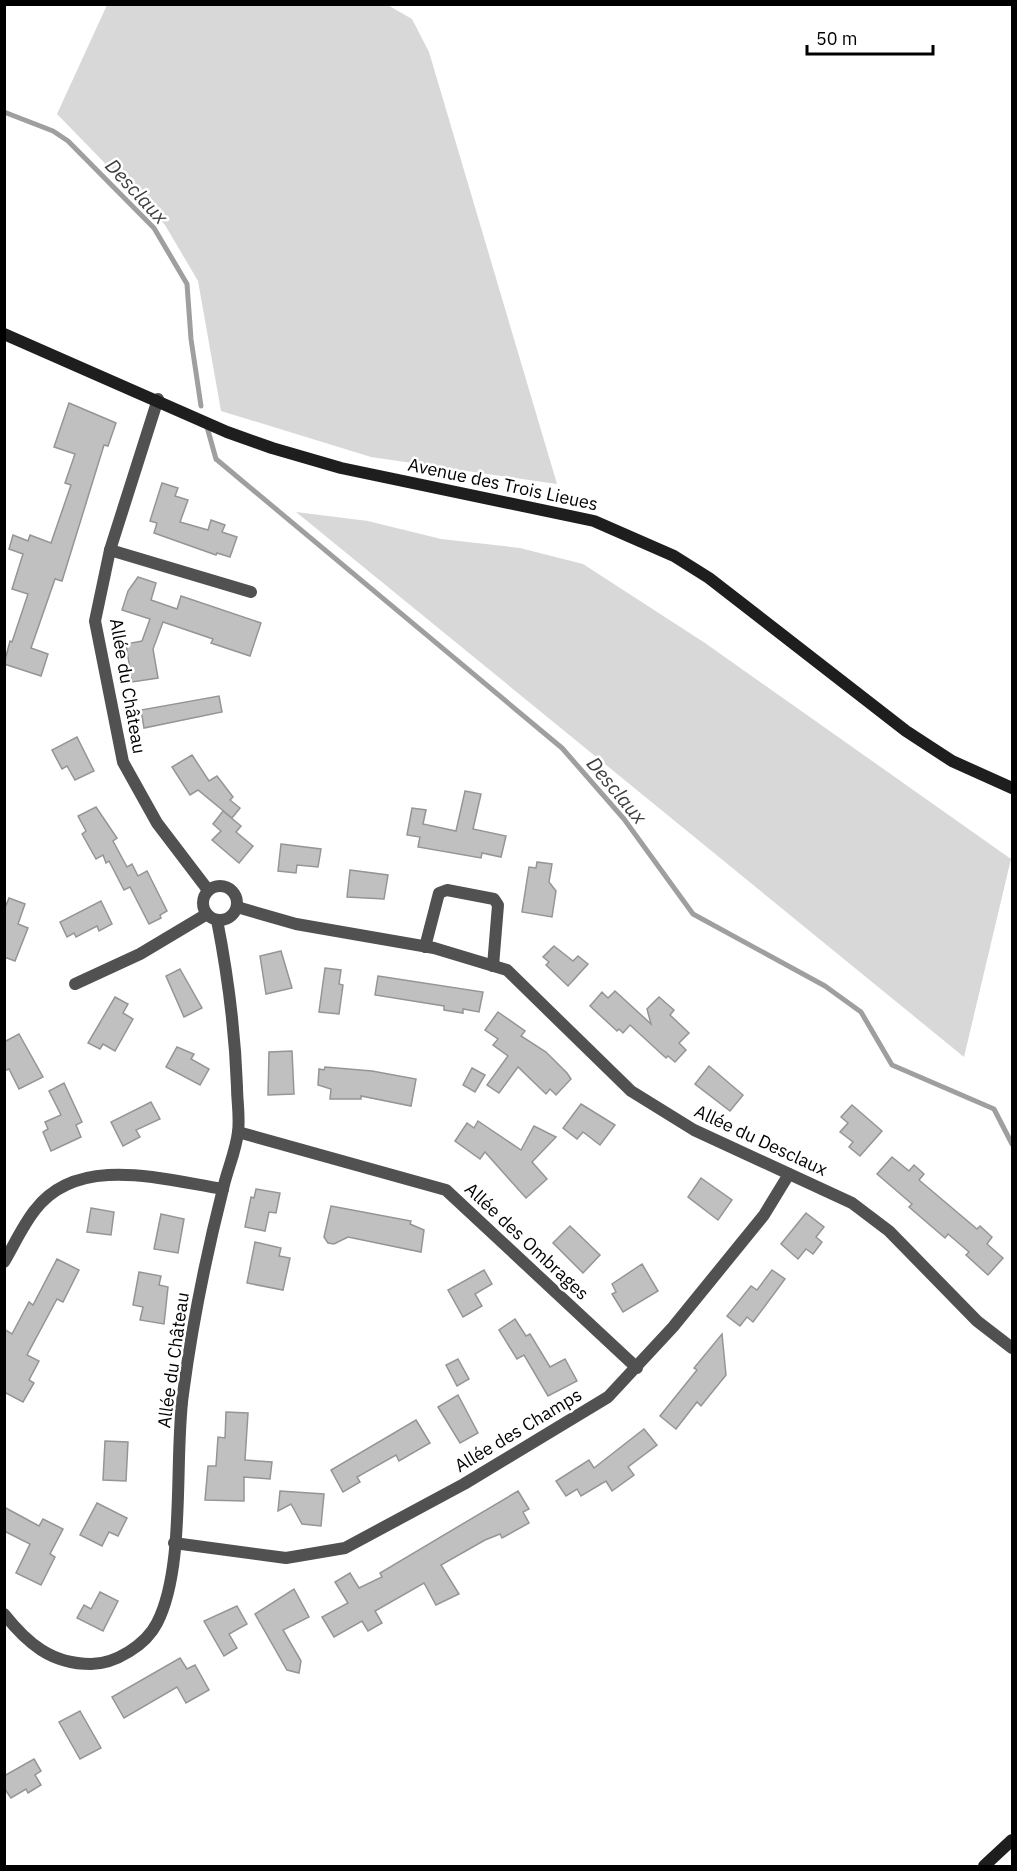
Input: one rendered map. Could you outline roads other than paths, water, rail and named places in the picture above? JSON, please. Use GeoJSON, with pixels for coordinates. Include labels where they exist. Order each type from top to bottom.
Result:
{"type":"FeatureCollection","features":[{"type":"Feature","properties":{"kind":"main road","name":"Avenue des Trois Lieues"},"geometry":{"type":"LineString","coordinates":[[4,334],[158,399],[227,432],[272,448],[341,468],[557,512],[629,534],[674,556],[709,578],[906,731],[952,761],[1012,788]]}},
{"type":"Feature","properties":{"kind":"main road"},"geometry":{"type":"LineString","coordinates":[[984,1866],[1012,1840]]}},
{"type":"Feature","properties":{"kind":"street","name":"Allée du Château"},"geometry":{"type":"LineString","coordinates":[[158,399],[110,550],[95,621],[123,762],[158,823],[208,890]]}},
{"type":"Feature","properties":{"kind":"street"},"geometry":{"type":"LineString","coordinates":[[110,550],[251,592]]}},
{"type":"Feature","properties":{"kind":"street"},"geometry":{"type":"LineString","coordinates":[[75,984],[212,917],[227,919],[237,907],[236,896],[229,888],[218,885],[208,890],[202,899],[212,917]]}},
{"type":"Feature","properties":{"kind":"street"},"geometry":{"type":"LineString","coordinates":[[425,947],[439,893],[447,890],[494,899],[498,905],[493,966]]}},
{"type":"Feature","properties":{"kind":"street","name":"Allée du Desclaux"},"geometry":{"type":"LineString","coordinates":[[237,907],[296,924],[425,947],[507,970],[631,1091],[694,1130],[852,1203],[889,1231],[977,1322],[1012,1348]]}},
{"type":"Feature","properties":{"kind":"street","name":"Allée du Château"},"geometry":{"type":"LineString","coordinates":[[4,1614],[24,1640],[51,1656],[77,1664],[99,1664],[125,1654],[141,1643],[157,1623],[172,1570],[182,1396],[223,1189],[238,1132],[230,981],[212,917]]}},
{"type":"Feature","properties":{"kind":"street","name":"Allée des Ombrages"},"geometry":{"type":"LineString","coordinates":[[238,1132],[446,1190],[637,1368]]}},
{"type":"Feature","properties":{"kind":"street","name":"Allée des Champs"},"geometry":{"type":"LineString","coordinates":[[174,1543],[286,1558],[345,1548],[464,1484],[608,1397],[637,1368],[764,1215],[789,1174]]}},
{"type":"Feature","properties":{"kind":"street"},"geometry":{"type":"LineString","coordinates":[[4,1262],[36,1209],[59,1188],[91,1175],[143,1176],[223,1189]]}},
{"type":"Feature","properties":{"kind":"waterway","name":"Desclaux"},"geometry":{"type":"LineString","coordinates":[[4,112],[53,131],[68,141],[154,228],[187,284],[191,339],[201,406]]}},
{"type":"Feature","properties":{"kind":"waterway","name":"Desclaux"},"geometry":{"type":"LineString","coordinates":[[207,427],[216,459],[562,748],[624,819],[693,914],[825,986],[861,1012],[892,1065],[994,1109],[1012,1144]]}}]}
